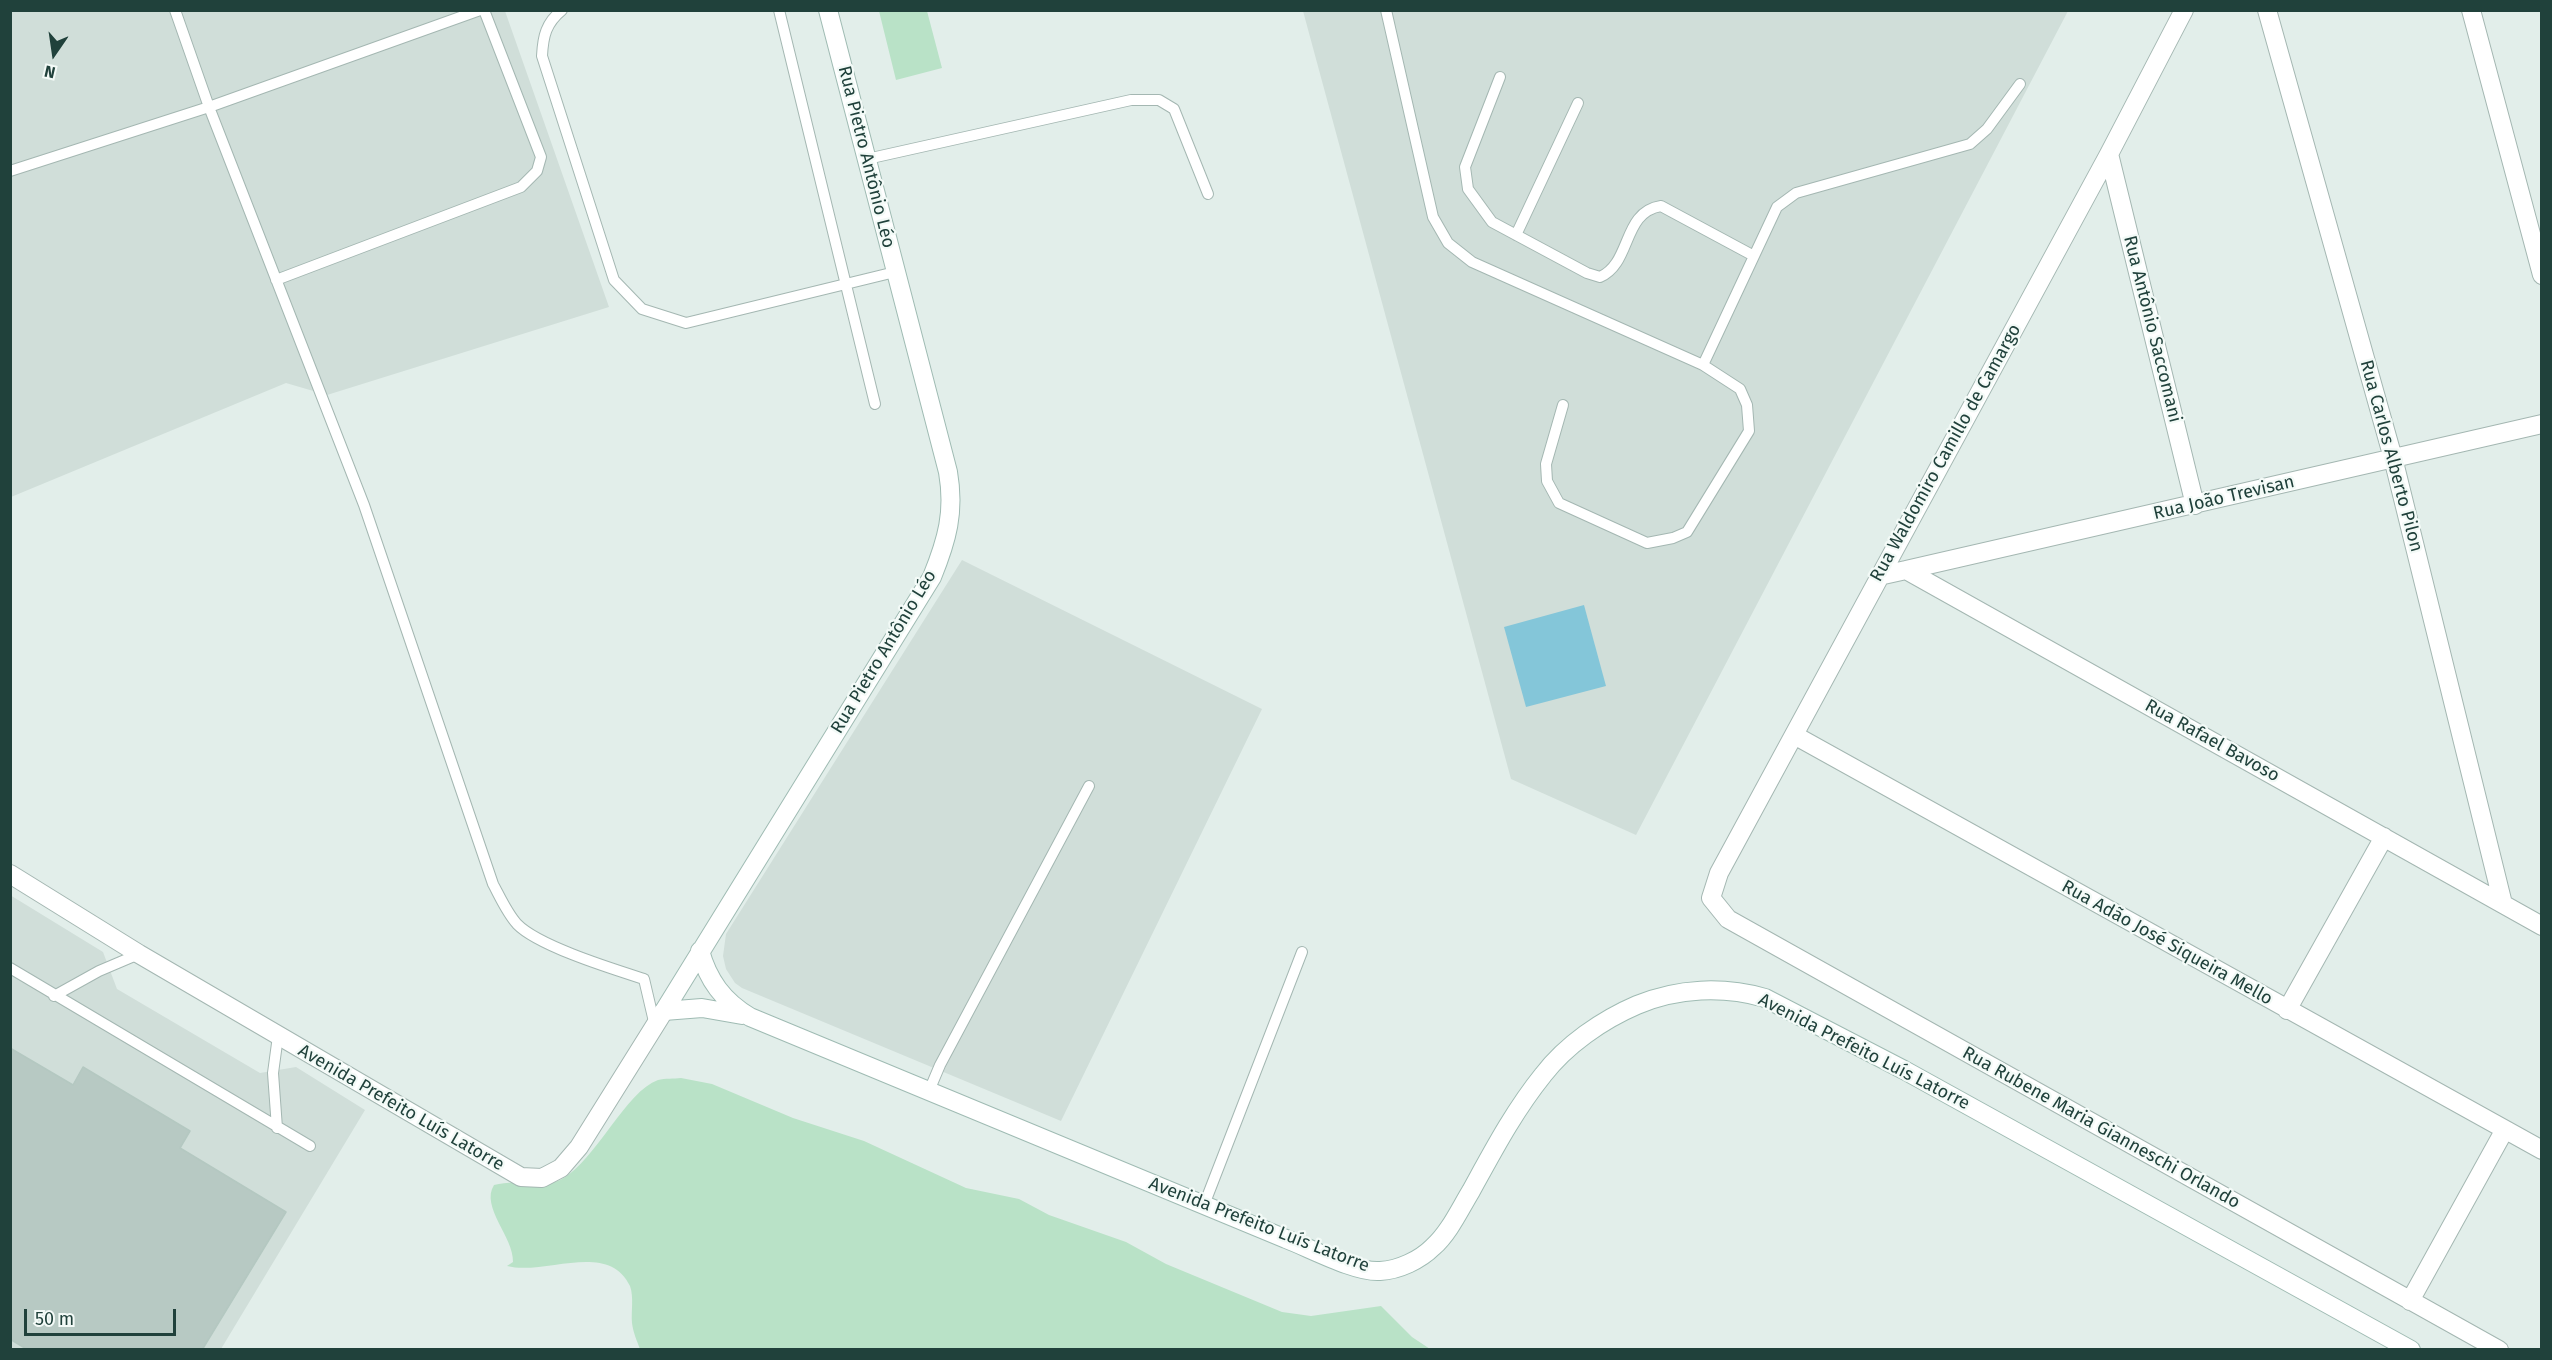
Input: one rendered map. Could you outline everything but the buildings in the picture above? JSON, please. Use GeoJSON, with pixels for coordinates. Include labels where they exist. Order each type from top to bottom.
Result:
{"type":"FeatureCollection","features":[{"type":"Feature","properties":{"kind":"street","name":"Rua Pietro Antônio Léo"},"geometry":{"type":"LineString","coordinates":[[659,1019],[932,577],[941,554],[952,496],[828,10]]}},
{"type":"Feature","properties":{"kind":"street","name":"Rua Waldomiro Camillo de Camargo"},"geometry":{"type":"LineString","coordinates":[[1712,898],[1719,873],[2109,154],[2184,10]]}},
{"type":"Feature","properties":{"kind":"street","name":"Rua Carlos Alberto Pilon"},"geometry":{"type":"LineString","coordinates":[[2267,10],[2393,458],[2503,904]]}},
{"type":"Feature","properties":{"kind":"street"},"geometry":{"type":"LineString","coordinates":[[2471,10],[2541,275]]}},
{"type":"Feature","properties":{"kind":"street","name":"Rua Antônio Saccomani"},"geometry":{"type":"LineString","coordinates":[[2109,154],[2195,505]]}},
{"type":"Feature","properties":{"kind":"street","name":"Rua João Trevisan"},"geometry":{"type":"LineString","coordinates":[[1906,570],[2195,505],[2541,423]]}},
{"type":"Feature","properties":{"kind":"street"},"geometry":{"type":"LineString","coordinates":[[1879,576],[1906,570]]}},
{"type":"Feature","properties":{"kind":"street","name":"Rua Rafael Bavoso"},"geometry":{"type":"LineString","coordinates":[[1906,570],[2541,926]]}},
{"type":"Feature","properties":{"kind":"street","name":"Rua Adão José Siqueira Mello"},"geometry":{"type":"LineString","coordinates":[[1794,735],[2541,1150]]}},
{"type":"Feature","properties":{"kind":"street"},"geometry":{"type":"LineString","coordinates":[[2287,1010],[2384,837]]}},
{"type":"Feature","properties":{"kind":"street","name":"Avenida Prefeito Luís Latorre"},"geometry":{"type":"LineString","coordinates":[[10,874],[139,954],[521,1177],[542,1178],[561,1168],[579,1148],[659,1019],[702,1008],[750,1017],[1361,1269],[1379,1271],[1416,1260],[1435,1246],[1456,1217],[1519,1107],[1544,1073],[1591,1030],[1618,1013],[1652,999],[1685,991],[1722,990],[1748,993],[1765,998],[1904,1070],[2411,1350]]}},
{"type":"Feature","properties":{"kind":"street","name":"Rua Rubene Maria Gianneschi Orlando"},"geometry":{"type":"LineString","coordinates":[[1712,898],[1728,919],[2499,1350]]}},
{"type":"Feature","properties":{"kind":"street","name":"Avenida Prefeito Luís Latorre"},"geometry":{"type":"LineString","coordinates":[[700,951],[711,980],[720,993],[750,1017]]}},
{"type":"Feature","properties":{"kind":"street"},"geometry":{"type":"LineString","coordinates":[[2410,1301],[2504,1131]]}},
{"type":"Feature","properties":{"kind":"lane"},"geometry":{"type":"LineString","coordinates":[[175,10],[363,505],[493,884],[518,925],[535,936],[584,959],[644,979],[659,1019]]}},
{"type":"Feature","properties":{"kind":"lane"},"geometry":{"type":"LineString","coordinates":[[10,171],[210,107],[482,10],[541,157],[537,171],[521,187],[276,280]]}},
{"type":"Feature","properties":{"kind":"lane"},"geometry":{"type":"LineString","coordinates":[[562,10],[552,18],[543,36],[542,56],[614,280],[642,309],[686,323],[895,272]]}},
{"type":"Feature","properties":{"kind":"lane"},"geometry":{"type":"LineString","coordinates":[[779,10],[875,404]]}},
{"type":"Feature","properties":{"kind":"lane"},"geometry":{"type":"LineString","coordinates":[[1386,10],[1433,217],[1448,243],[1472,262],[1703,365],[1740,389],[1748,405],[1749,431],[1687,532],[1673,538],[1647,543],[1559,503],[1547,481],[1546,464],[1563,405]]}},
{"type":"Feature","properties":{"kind":"lane"},"geometry":{"type":"LineString","coordinates":[[1500,77],[1465,167],[1468,189],[1492,222],[1587,273],[1600,277],[1611,272],[1640,215],[1649,208],[1661,206],[1754,256]]}},
{"type":"Feature","properties":{"kind":"lane"},"geometry":{"type":"LineString","coordinates":[[1703,365],[1777,207],[1796,193],[1970,144],[1987,129],[2020,84]]}},
{"type":"Feature","properties":{"kind":"lane"},"geometry":{"type":"LineString","coordinates":[[867,159],[1131,100],[1159,100],[1174,109],[1208,194]]}},
{"type":"Feature","properties":{"kind":"lane"},"geometry":{"type":"LineString","coordinates":[[1516,235],[1578,103]]}},
{"type":"Feature","properties":{"kind":"lane"},"geometry":{"type":"LineString","coordinates":[[929,1091],[945,1055],[1089,786]]}},
{"type":"Feature","properties":{"kind":"lane"},"geometry":{"type":"LineString","coordinates":[[1204,1205],[1302,952]]}},
{"type":"Feature","properties":{"kind":"lane"},"geometry":{"type":"LineString","coordinates":[[54,996],[99,971],[139,954]]}},
{"type":"Feature","properties":{"kind":"lane"},"geometry":{"type":"LineString","coordinates":[[10,968],[310,1146]]}},
{"type":"Feature","properties":{"kind":"lane"},"geometry":{"type":"LineString","coordinates":[[277,1128],[273,1074],[278,1036]]}},
{"type":"Feature","properties":{"kind":"shaded area"},"geometry":{"type":"Polygon","coordinates":[[[11,11],[505,11],[609,307],[327,395],[286,383],[11,497],[11,11]]]}},
{"type":"Feature","properties":{"kind":"shaded area"},"geometry":{"type":"Polygon","coordinates":[[[1303,11],[2068,11],[1636,835],[1511,779],[1303,11]]]}},
{"type":"Feature","properties":{"kind":"shaded area"},"geometry":{"type":"Polygon","coordinates":[[[962,560],[1262,709],[1061,1121],[742,988],[735,983],[726,969],[723,956],[726,934],[962,560]]]}},
{"type":"Feature","properties":{"kind":"shaded area"},"geometry":{"type":"Polygon","coordinates":[[[10,895],[103,952],[117,989],[260,1073],[296,1067],[365,1110],[221,1349],[11,1349],[10,895]]]}},
{"type":"Feature","properties":{"kind":"green space"},"geometry":{"type":"Polygon","coordinates":[[[879,11],[927,11],[942,68],[896,80],[879,11]]]}},
{"type":"Feature","properties":{"kind":"green space"},"geometry":{"type":"Polygon","coordinates":[[[681,1078],[712,1084],[793,1118],[864,1141],[966,1188],[1019,1199],[1049,1215],[1126,1242],[1166,1264],[1282,1312],[1311,1316],[1381,1306],[1412,1337],[1430,1349],[640,1349],[632,1323],[630,1286],[620,1272],[607,1265],[591,1262],[522,1268],[507,1266],[513,1262],[512,1252],[494,1212],[491,1194],[494,1185],[502,1183],[548,1183],[562,1179],[575,1170],[587,1157],[634,1097],[658,1080],[681,1078]]]}},
{"type":"Feature","properties":{"kind":"water"},"geometry":{"type":"Polygon","coordinates":[[[1584,605],[1606,686],[1526,707],[1504,627],[1584,605]]]}}]}
